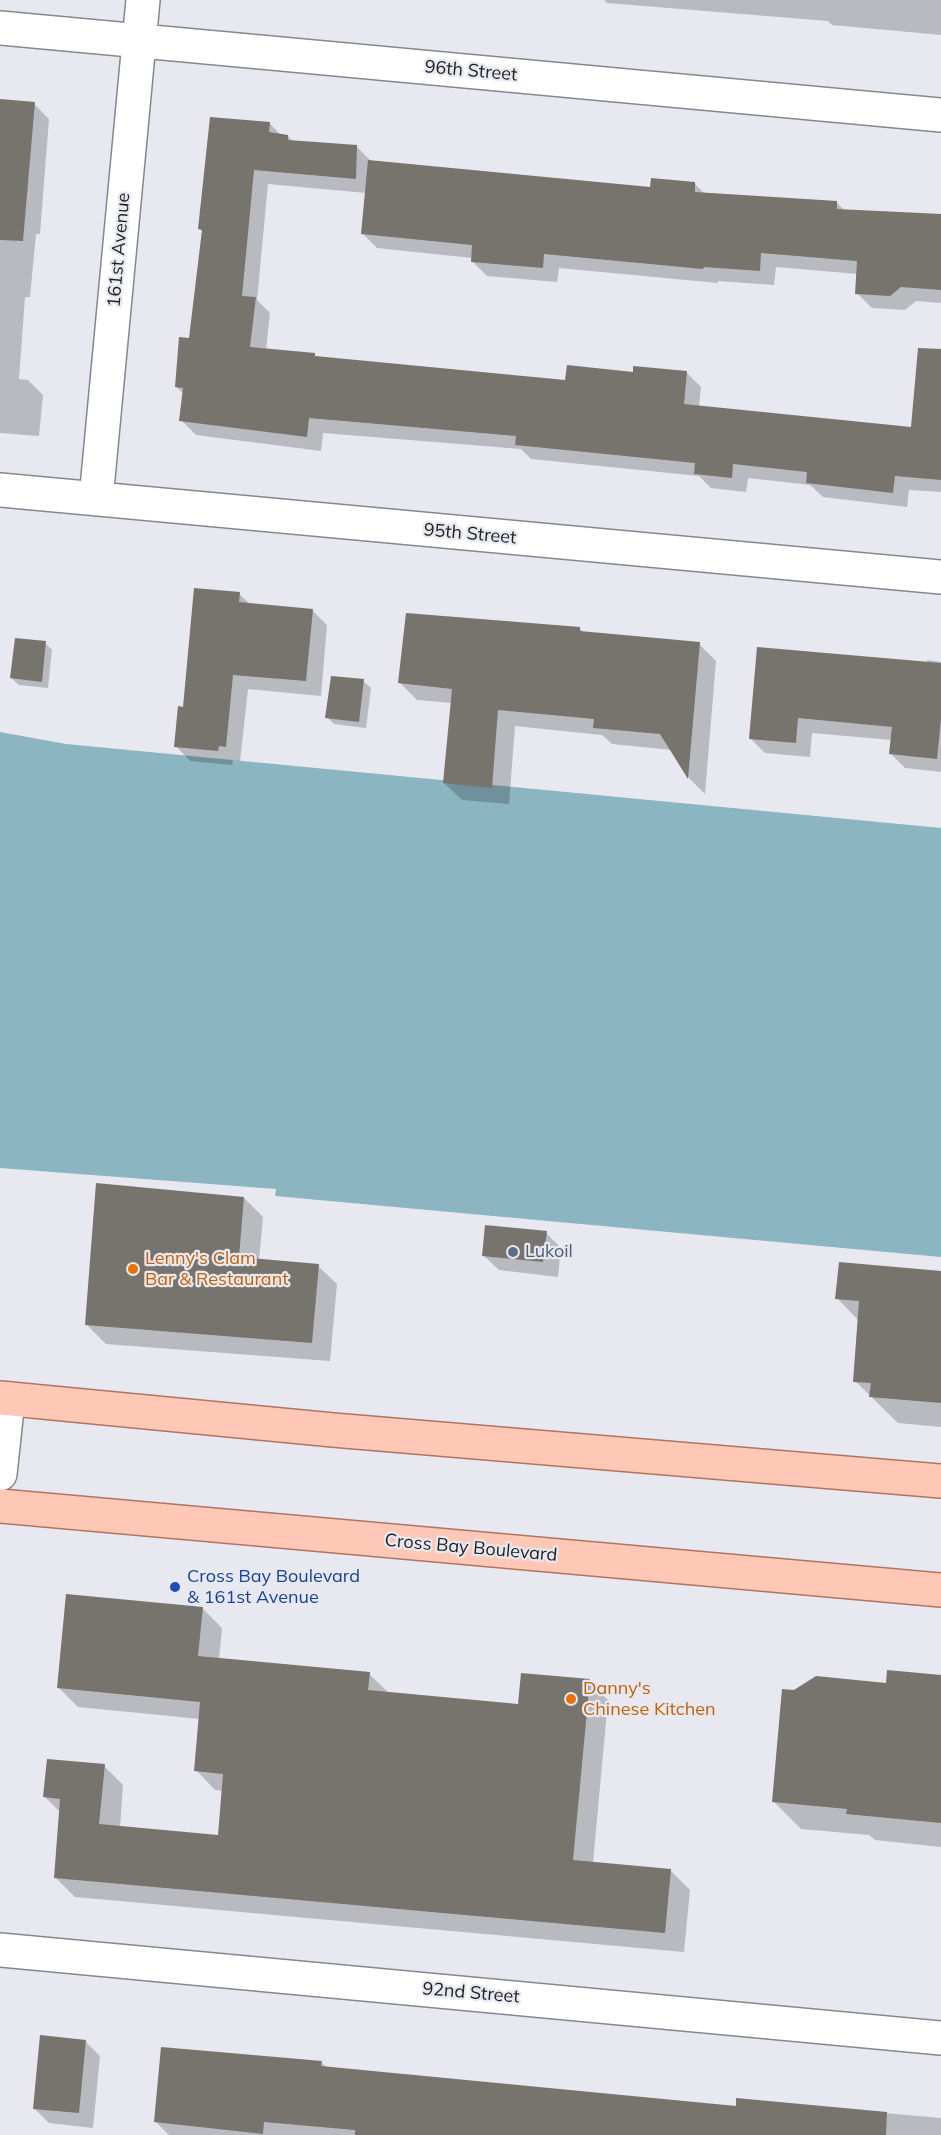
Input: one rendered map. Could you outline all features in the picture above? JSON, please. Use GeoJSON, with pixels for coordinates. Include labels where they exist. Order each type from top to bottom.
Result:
{"type":"FeatureCollection","features":[{"type":"Feature","properties":{"kind":"main road"},"geometry":{"type":"LineString","coordinates":[[4,1399],[333,1430],[941,1481]]}},
{"type":"Feature","properties":{"kind":"main road","name":"Cross Bay Boulevard"},"geometry":{"type":"LineString","coordinates":[[0,1506],[941,1590]]}},
{"type":"Feature","properties":{"kind":"street","name":"161st Avenue"},"geometry":{"type":"LineString","coordinates":[[96,499],[143,0]]}},
{"type":"Feature","properties":{"kind":"street","name":"96th Street"},"geometry":{"type":"LineString","coordinates":[[0,28],[941,115]]}},
{"type":"Feature","properties":{"kind":"street","name":"95th Street"},"geometry":{"type":"LineString","coordinates":[[0,490],[941,578]]}},
{"type":"Feature","properties":{"kind":"street"},"geometry":{"type":"LineString","coordinates":[[0,1474],[4,1399]]}},
{"type":"Feature","properties":{"kind":"street","name":"92nd Street"},"geometry":{"type":"LineString","coordinates":[[0,1950],[941,2038]]}},
{"type":"Feature","properties":{"kind":"water"},"geometry":{"type":"Polygon","coordinates":[[[0,732],[66,744],[941,828],[941,1257],[275,1196],[276,1189],[0,1168],[0,732]]]}},
{"type":"Feature","properties":{"kind":"building"},"geometry":{"type":"Polygon","coordinates":[[[0,99],[35,102],[23,241],[0,240],[0,99]]]}},
{"type":"Feature","properties":{"kind":"building"},"geometry":{"type":"Polygon","coordinates":[[[210,117],[270,122],[269,132],[288,135],[288,140],[357,145],[356,179],[254,170],[242,296],[256,297],[250,347],[315,353],[315,356],[565,380],[567,365],[633,372],[633,366],[687,371],[684,404],[911,427],[918,348],[941,349],[941,480],[895,476],[893,493],[806,483],[807,472],[733,464],[732,478],[694,474],[695,463],[515,445],[516,436],[309,418],[307,437],[179,421],[183,388],[175,387],[179,337],[189,338],[202,230],[198,229],[210,117]]]}},
{"type":"Feature","properties":{"kind":"building"},"geometry":{"type":"Polygon","coordinates":[[[368,160],[650,187],[651,178],[695,182],[695,192],[837,201],[837,209],[941,214],[941,290],[901,287],[890,296],[855,294],[857,261],[761,253],[760,271],[704,267],[703,269],[544,254],[543,268],[471,262],[472,245],[361,234],[368,160]]]}},
{"type":"Feature","properties":{"kind":"building"},"geometry":{"type":"Polygon","coordinates":[[[194,588],[240,592],[239,602],[313,609],[306,681],[233,675],[226,747],[219,746],[218,751],[174,747],[178,706],[183,707],[194,588]]]}},
{"type":"Feature","properties":{"kind":"building"},"geometry":{"type":"Polygon","coordinates":[[[406,613],[580,627],[580,631],[700,642],[688,779],[660,734],[593,728],[594,719],[498,710],[492,788],[443,783],[452,689],[398,683],[406,613]]]}},
{"type":"Feature","properties":{"kind":"building"},"geometry":{"type":"Polygon","coordinates":[[[15,638],[46,641],[42,682],[10,678],[15,638]]]}},
{"type":"Feature","properties":{"kind":"building"},"geometry":{"type":"Polygon","coordinates":[[[757,647],[941,663],[941,719],[937,759],[889,754],[892,727],[798,718],[796,743],[749,739],[757,647]]]}},
{"type":"Feature","properties":{"kind":"building"},"geometry":{"type":"Polygon","coordinates":[[[331,676],[364,679],[359,722],[325,718],[331,676]]]}},
{"type":"Feature","properties":{"kind":"building"},"geometry":{"type":"Polygon","coordinates":[[[96,1183],[244,1197],[239,1257],[319,1264],[312,1343],[85,1325],[96,1183]]]}},
{"type":"Feature","properties":{"kind":"building"},"geometry":{"type":"Polygon","coordinates":[[[485,1225],[547,1231],[543,1262],[482,1256],[485,1225]]]}},
{"type":"Feature","properties":{"kind":"building"},"geometry":{"type":"Polygon","coordinates":[[[839,1262],[941,1271],[941,1403],[869,1397],[871,1383],[853,1382],[859,1301],[835,1299],[839,1262]]]}},
{"type":"Feature","properties":{"kind":"building"},"geometry":{"type":"Polygon","coordinates":[[[66,1594],[203,1607],[198,1656],[370,1672],[368,1690],[518,1704],[521,1673],[590,1679],[573,1860],[671,1869],[665,1933],[54,1878],[60,1799],[43,1797],[47,1759],[105,1764],[99,1824],[218,1835],[223,1774],[194,1771],[200,1702],[57,1688],[66,1594]]]}},
{"type":"Feature","properties":{"kind":"building"},"geometry":{"type":"Polygon","coordinates":[[[887,1670],[941,1675],[941,1823],[846,1814],[847,1809],[772,1802],[782,1689],[794,1690],[816,1676],[886,1683],[887,1670]]]}},
{"type":"Feature","properties":{"kind":"building"},"geometry":{"type":"Polygon","coordinates":[[[40,2035],[86,2040],[79,2113],[33,2109],[40,2035]]]}},
{"type":"Feature","properties":{"kind":"building"},"geometry":{"type":"Polygon","coordinates":[[[161,2047],[322,2061],[321,2066],[736,2106],[736,2098],[887,2112],[886,2135],[355,2135],[355,2130],[264,2122],[263,2134],[154,2122],[161,2047]]]}},
{"type":"Feature","properties":{"kind":"place","name":"Lukoil"},"geometry":{"type":"Point","coordinates":[513,1252]}},
{"type":"Feature","properties":{"kind":"place","name":"Lenny's Clam Bar & Restaurant"},"geometry":{"type":"Point","coordinates":[133,1269]}},
{"type":"Feature","properties":{"kind":"place","name":"Cross Bay Boulevard & 161st Avenue"},"geometry":{"type":"Point","coordinates":[175,1587]}},
{"type":"Feature","properties":{"kind":"place","name":"Danny's Chinese Kitchen"},"geometry":{"type":"Point","coordinates":[571,1699]}}]}
